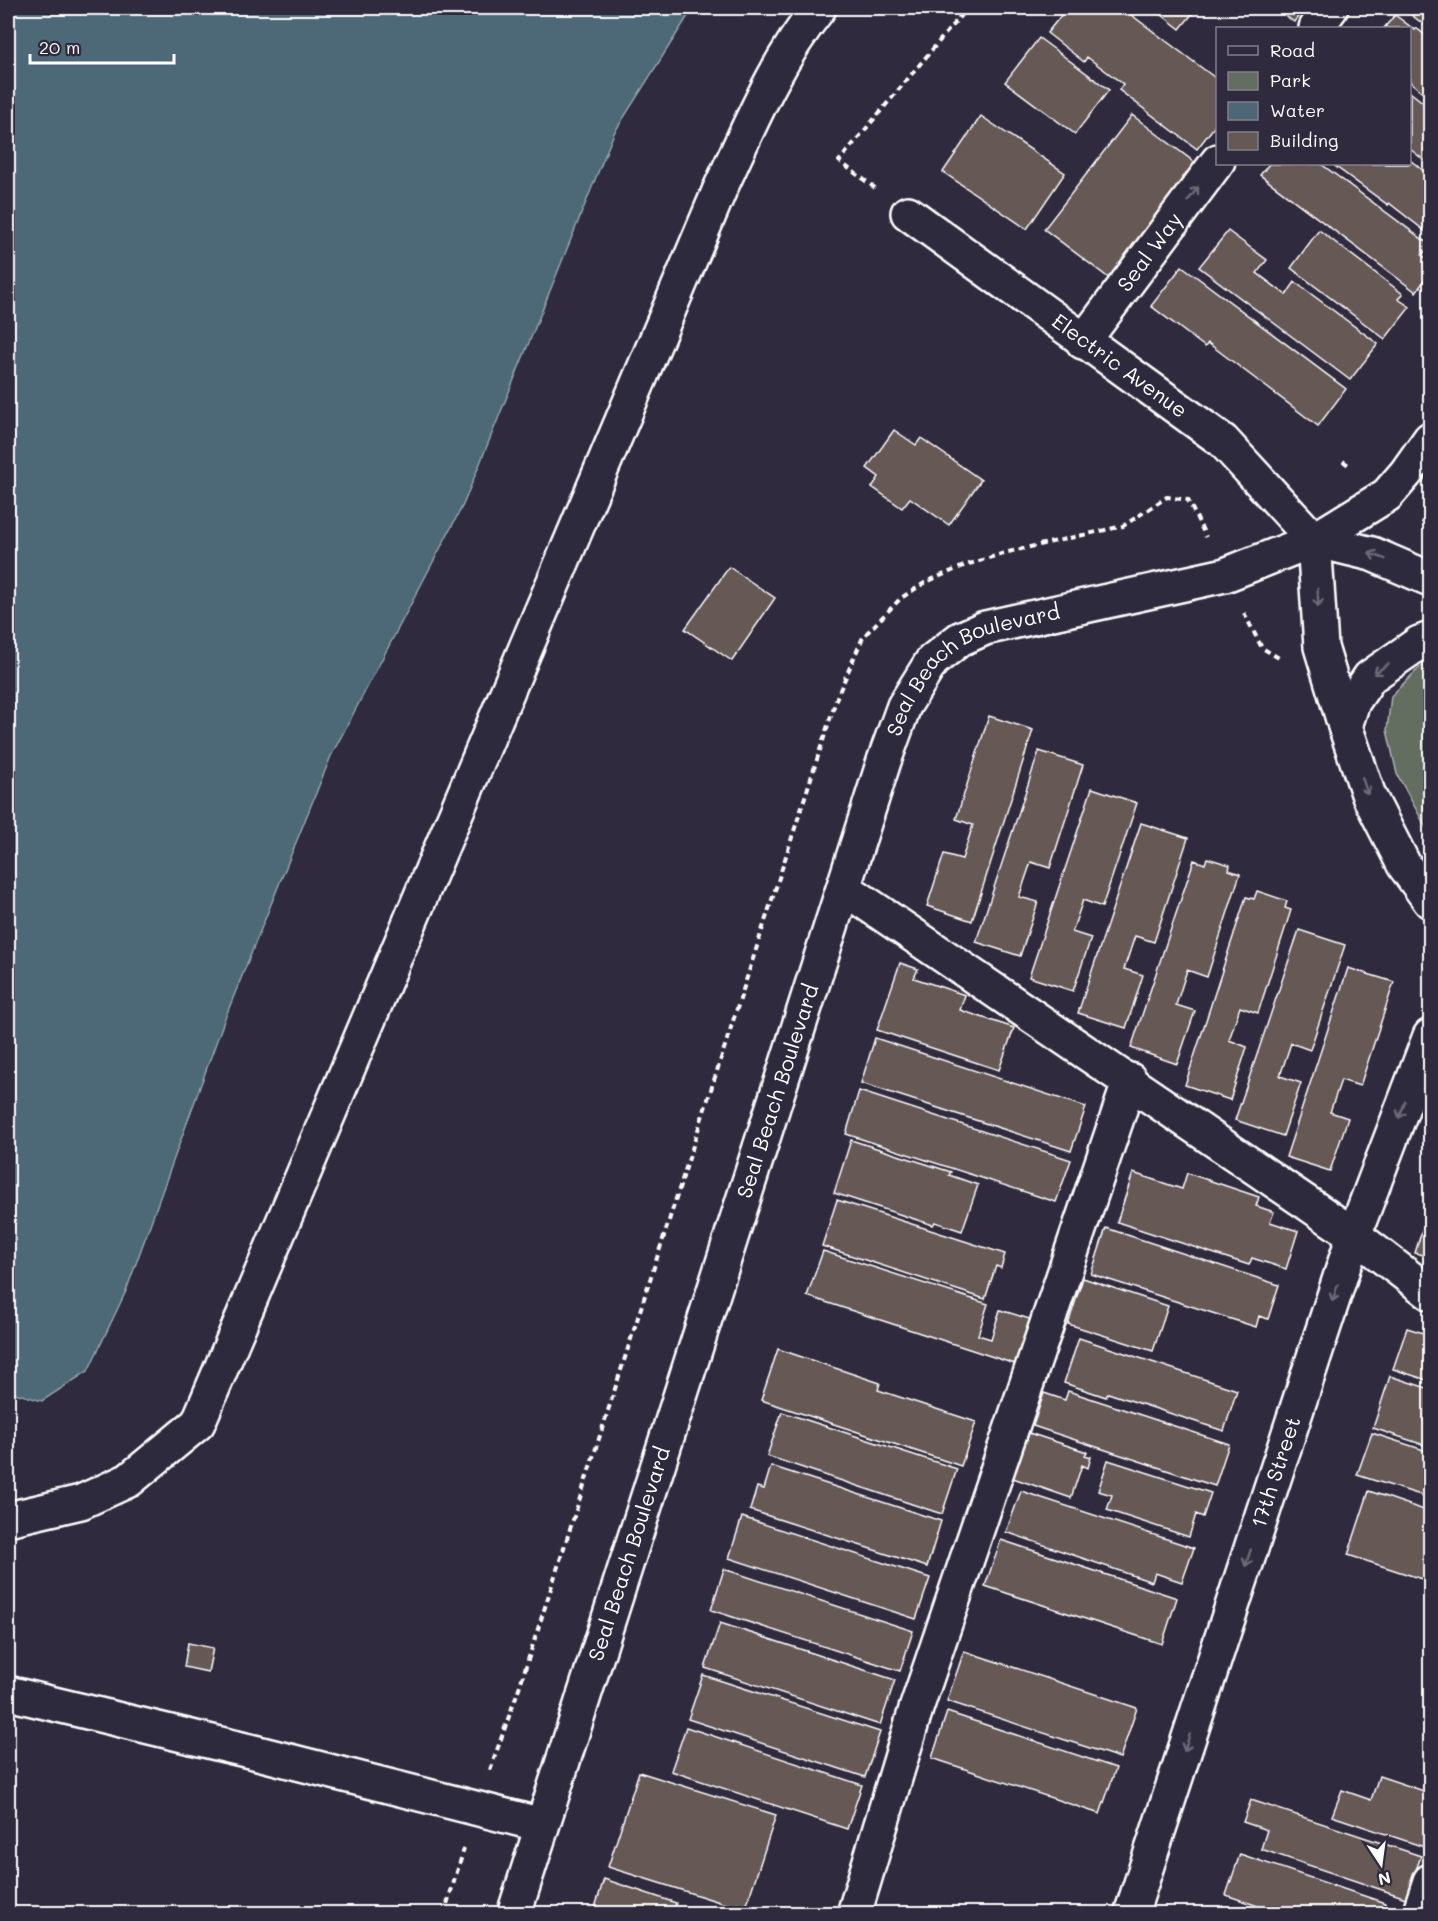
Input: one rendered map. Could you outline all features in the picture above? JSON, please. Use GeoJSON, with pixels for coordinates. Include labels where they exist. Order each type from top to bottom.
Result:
{"type":"FeatureCollection","features":[{"type":"Feature","properties":{"kind":"main road"},"geometry":{"type":"LineString","coordinates":[[8,1519],[81,1502],[129,1480],[198,1423],[720,189],[763,97],[801,30],[819,8]]}},
{"type":"Feature","properties":{"kind":"main road"},"geometry":{"type":"LineString","coordinates":[[1317,27],[1331,8]]}},
{"type":"Feature","properties":{"kind":"main road","name":"Seal Way"},"geometry":{"type":"LineString","coordinates":[[1083,342],[1216,164]]}},
{"type":"Feature","properties":{"kind":"main road","name":"Electric Avenue"},"geometry":{"type":"LineString","coordinates":[[908,213],[1083,342],[1223,441],[1314,540]]}},
{"type":"Feature","properties":{"kind":"main road","name":"Seal Beach Boulevard"},"geometry":{"type":"LineString","coordinates":[[514,1914],[884,761],[904,706],[932,661],[960,639],[986,628],[1225,575],[1314,540],[1388,495],[1431,439]]}},
{"type":"Feature","properties":{"kind":"main road"},"geometry":{"type":"LineString","coordinates":[[1431,579],[1372,554],[1314,540],[1320,647],[1345,726],[1369,796],[1404,865],[1431,901]]}},
{"type":"Feature","properties":{"kind":"main road"},"geometry":{"type":"LineString","coordinates":[[1345,726],[1353,702],[1370,677],[1419,643],[1431,639]]}},
{"type":"Feature","properties":{"kind":"main road"},"geometry":{"type":"LineString","coordinates":[[844,888],[1130,1080],[1354,1235],[1431,1293]]}},
{"type":"Feature","properties":{"kind":"main road","name":"17th Street"},"geometry":{"type":"LineString","coordinates":[[1131,1914],[1354,1235],[1431,1036]]}},
{"type":"Feature","properties":{"kind":"main road"},"geometry":{"type":"LineString","coordinates":[[854,1914],[916,1709],[1130,1080]]}},
{"type":"Feature","properties":{"kind":"main road"},"geometry":{"type":"LineString","coordinates":[[8,1693],[542,1825]]}},
{"type":"Feature","properties":{"kind":"main road"},"geometry":{"type":"LineString","coordinates":[[1419,1914],[1431,1881]]}},
{"type":"Feature","properties":{"kind":"path"},"geometry":{"type":"LineString","coordinates":[[908,213],[839,161],[967,8]]}},
{"type":"Feature","properties":{"kind":"path"},"geometry":{"type":"LineString","coordinates":[[444,1914],[523,1676],[837,697],[863,637],[901,598],[926,582],[966,565],[1008,552],[1123,526],[1167,497],[1188,500]]}},
{"type":"Feature","properties":{"kind":"green space"},"geometry":{"type":"Polygon","coordinates":[[[1430,664],[1430,835],[1397,774],[1387,730],[1391,696],[1420,667],[1430,664]]]}},
{"type":"Feature","properties":{"kind":"water"},"geometry":{"type":"Polygon","coordinates":[[[8,8],[693,8],[614,133],[463,505],[331,756],[225,1018],[126,1291],[88,1371],[42,1401],[8,1391],[8,8]]]}},
{"type":"Feature","properties":{"kind":"building"},"geometry":{"type":"Polygon","coordinates":[[[1067,8],[1122,8],[1216,78],[1216,125],[1197,149],[1119,90],[1123,84],[1087,57],[1084,62],[1047,33],[1067,8]]]}},
{"type":"Feature","properties":{"kind":"building"},"geometry":{"type":"Polygon","coordinates":[[[1153,8],[1197,8],[1180,29],[1153,8]]]}},
{"type":"Feature","properties":{"kind":"building"},"geometry":{"type":"Polygon","coordinates":[[[1275,8],[1304,8],[1294,22],[1275,8]]]}},
{"type":"Feature","properties":{"kind":"building"},"geometry":{"type":"Polygon","coordinates":[[[1402,8],[1430,8],[1430,29],[1402,8]]]}},
{"type":"Feature","properties":{"kind":"building"},"geometry":{"type":"Polygon","coordinates":[[[1395,15],[1411,27],[1385,27],[1395,15]]]}},
{"type":"Feature","properties":{"kind":"building"},"geometry":{"type":"Polygon","coordinates":[[[1411,27],[1415,30],[1416,28],[1430,39],[1430,98],[1411,83],[1411,27]]]}},
{"type":"Feature","properties":{"kind":"building"},"geometry":{"type":"Polygon","coordinates":[[[1039,38],[1109,90],[1075,134],[1005,82],[1039,38]]]}},
{"type":"Feature","properties":{"kind":"building"},"geometry":{"type":"Polygon","coordinates":[[[1411,93],[1430,108],[1430,165],[1411,150],[1411,93]]]}},
{"type":"Feature","properties":{"kind":"building"},"geometry":{"type":"Polygon","coordinates":[[[1132,115],[1206,171],[1118,285],[1044,229],[1132,115]]]}},
{"type":"Feature","properties":{"kind":"building"},"geometry":{"type":"Polygon","coordinates":[[[981,116],[1065,173],[1027,229],[943,172],[981,116]]]}},
{"type":"Feature","properties":{"kind":"building"},"geometry":{"type":"Polygon","coordinates":[[[1411,161],[1430,176],[1430,235],[1389,203],[1388,205],[1333,165],[1411,165],[1411,161]]]}},
{"type":"Feature","properties":{"kind":"building"},"geometry":{"type":"Polygon","coordinates":[[[1268,165],[1322,165],[1430,245],[1422,255],[1430,261],[1430,273],[1416,292],[1260,175],[1268,165]]]}},
{"type":"Feature","properties":{"kind":"building"},"geometry":{"type":"Polygon","coordinates":[[[1319,230],[1403,294],[1398,299],[1410,307],[1385,339],[1291,268],[1319,230]]]}},
{"type":"Feature","properties":{"kind":"building"},"geometry":{"type":"Polygon","coordinates":[[[1228,231],[1267,260],[1257,273],[1286,295],[1295,282],[1378,344],[1350,380],[1199,267],[1228,231]]]}},
{"type":"Feature","properties":{"kind":"building"},"geometry":{"type":"Polygon","coordinates":[[[1182,266],[1346,389],[1318,426],[1208,343],[1205,347],[1151,306],[1182,266]]]}},
{"type":"Feature","properties":{"kind":"building"},"geometry":{"type":"Polygon","coordinates":[[[894,430],[916,445],[921,438],[981,480],[949,525],[910,498],[902,508],[872,487],[879,477],[867,468],[894,430]]]}},
{"type":"Feature","properties":{"kind":"building"},"geometry":{"type":"Polygon","coordinates":[[[729,567],[775,598],[732,661],[685,629],[729,567]]]}},
{"type":"Feature","properties":{"kind":"building"},"geometry":{"type":"Polygon","coordinates":[[[989,716],[1033,730],[972,921],[927,906],[944,854],[962,859],[973,825],[956,819],[989,716]]]}},
{"type":"Feature","properties":{"kind":"building"},"geometry":{"type":"Polygon","coordinates":[[[1039,751],[1083,765],[1050,868],[1031,862],[1019,897],[1038,902],[1020,956],[976,942],[1039,751]]]}},
{"type":"Feature","properties":{"kind":"building"},"geometry":{"type":"Polygon","coordinates":[[[1092,788],[1137,803],[1102,907],[1083,900],[1072,932],[1091,938],[1073,991],[1029,977],[1092,788]]]}},
{"type":"Feature","properties":{"kind":"building"},"geometry":{"type":"Polygon","coordinates":[[[1141,823],[1188,838],[1154,942],[1135,936],[1124,969],[1143,975],[1126,1028],[1078,1013],[1141,823]]]}},
{"type":"Feature","properties":{"kind":"building"},"geometry":{"type":"Polygon","coordinates":[[[1207,858],[1230,865],[1229,870],[1240,874],[1207,977],[1187,970],[1176,1005],[1195,1011],[1177,1064],[1131,1048],[1194,860],[1205,864],[1207,858]]]}},
{"type":"Feature","properties":{"kind":"building"},"geometry":{"type":"Polygon","coordinates":[[[1257,891],[1287,901],[1285,908],[1291,910],[1258,1013],[1240,1007],[1229,1040],[1247,1047],[1230,1100],[1185,1085],[1246,897],[1254,899],[1257,891]]]}},
{"type":"Feature","properties":{"kind":"building"},"geometry":{"type":"Polygon","coordinates":[[[1299,930],[1345,945],[1310,1050],[1291,1043],[1280,1076],[1301,1083],[1283,1136],[1235,1120],[1299,930]]]}},
{"type":"Feature","properties":{"kind":"building"},"geometry":{"type":"Polygon","coordinates":[[[900,963],[918,969],[914,978],[965,995],[960,1010],[1014,1028],[999,1070],[877,1030],[900,963]]]}},
{"type":"Feature","properties":{"kind":"building"},"geometry":{"type":"Polygon","coordinates":[[[1348,968],[1394,982],[1360,1086],[1341,1080],[1330,1112],[1348,1118],[1330,1171],[1286,1157],[1348,968]]]}},
{"type":"Feature","properties":{"kind":"building"},"geometry":{"type":"Polygon","coordinates":[[[875,1038],[1086,1107],[1071,1151],[861,1083],[875,1038]]]}},
{"type":"Feature","properties":{"kind":"building"},"geometry":{"type":"Polygon","coordinates":[[[859,1091],[1071,1160],[1056,1202],[846,1134],[859,1091]]]}},
{"type":"Feature","properties":{"kind":"building"},"geometry":{"type":"Polygon","coordinates":[[[851,1140],[951,1172],[949,1175],[978,1185],[962,1231],[935,1222],[933,1225],[834,1193],[851,1140]]]}},
{"type":"Feature","properties":{"kind":"building"},"geometry":{"type":"Polygon","coordinates":[[[1133,1173],[1182,1189],[1187,1173],[1259,1197],[1256,1206],[1274,1212],[1270,1222],[1298,1231],[1286,1269],[1252,1258],[1249,1265],[1117,1222],[1133,1173]]]}},
{"type":"Feature","properties":{"kind":"building"},"geometry":{"type":"Polygon","coordinates":[[[837,1200],[1005,1254],[1001,1268],[996,1266],[985,1299],[822,1246],[837,1200]]]}},
{"type":"Feature","properties":{"kind":"building"},"geometry":{"type":"Polygon","coordinates":[[[1430,1205],[1430,1257],[1415,1253],[1430,1205]]]}},
{"type":"Feature","properties":{"kind":"building"},"geometry":{"type":"Polygon","coordinates":[[[1106,1228],[1279,1285],[1268,1319],[1259,1316],[1256,1327],[1091,1274],[1106,1228]]]}},
{"type":"Feature","properties":{"kind":"building"},"geometry":{"type":"Polygon","coordinates":[[[823,1251],[988,1304],[978,1335],[991,1339],[1000,1310],[1033,1320],[1018,1365],[807,1296],[823,1251]]]}},
{"type":"Feature","properties":{"kind":"building"},"geometry":{"type":"Polygon","coordinates":[[[1083,1278],[1168,1306],[1153,1351],[1068,1324],[1083,1278]]]}},
{"type":"Feature","properties":{"kind":"building"},"geometry":{"type":"Polygon","coordinates":[[[1407,1328],[1430,1335],[1430,1381],[1393,1369],[1407,1328]]]}},
{"type":"Feature","properties":{"kind":"building"},"geometry":{"type":"Polygon","coordinates":[[[1079,1338],[1237,1390],[1224,1431],[1108,1393],[1106,1397],[1064,1383],[1079,1338]]]}},
{"type":"Feature","properties":{"kind":"building"},"geometry":{"type":"Polygon","coordinates":[[[778,1349],[880,1383],[878,1390],[976,1422],[961,1466],[761,1400],[778,1349]]]}},
{"type":"Feature","properties":{"kind":"building"},"geometry":{"type":"Polygon","coordinates":[[[1390,1376],[1430,1389],[1430,1447],[1373,1428],[1390,1376]]]}},
{"type":"Feature","properties":{"kind":"building"},"geometry":{"type":"Polygon","coordinates":[[[1068,1391],[1229,1444],[1215,1486],[1033,1426],[1044,1393],[1065,1400],[1068,1391]]]}},
{"type":"Feature","properties":{"kind":"building"},"geometry":{"type":"Polygon","coordinates":[[[782,1412],[957,1469],[942,1514],[767,1456],[782,1412]]]}},
{"type":"Feature","properties":{"kind":"building"},"geometry":{"type":"Polygon","coordinates":[[[1029,1433],[1087,1452],[1085,1455],[1091,1457],[1088,1468],[1082,1465],[1071,1498],[1013,1478],[1029,1433]]]}},
{"type":"Feature","properties":{"kind":"building"},"geometry":{"type":"Polygon","coordinates":[[[1372,1433],[1430,1452],[1430,1498],[1357,1475],[1372,1433]]]}},
{"type":"Feature","properties":{"kind":"building"},"geometry":{"type":"Polygon","coordinates":[[[1108,1460],[1211,1493],[1203,1517],[1196,1514],[1189,1537],[1107,1510],[1112,1495],[1098,1491],[1108,1460]]]}},
{"type":"Feature","properties":{"kind":"building"},"geometry":{"type":"Polygon","coordinates":[[[771,1466],[941,1521],[927,1567],[750,1510],[757,1487],[764,1489],[771,1466]]]}},
{"type":"Feature","properties":{"kind":"building"},"geometry":{"type":"Polygon","coordinates":[[[1021,1491],[1194,1548],[1182,1582],[1155,1573],[1152,1582],[1006,1532],[1021,1491]]]}},
{"type":"Feature","properties":{"kind":"building"},"geometry":{"type":"Polygon","coordinates":[[[1369,1491],[1430,1512],[1430,1560],[1425,1580],[1348,1555],[1369,1491]]]}},
{"type":"Feature","properties":{"kind":"building"},"geometry":{"type":"Polygon","coordinates":[[[742,1517],[930,1578],[916,1619],[729,1558],[742,1517]]]}},
{"type":"Feature","properties":{"kind":"building"},"geometry":{"type":"Polygon","coordinates":[[[1001,1540],[1177,1598],[1162,1644],[985,1586],[1001,1540]]]}},
{"type":"Feature","properties":{"kind":"building"},"geometry":{"type":"Polygon","coordinates":[[[724,1569],[913,1631],[900,1671],[711,1610],[724,1569]]]}},
{"type":"Feature","properties":{"kind":"building"},"geometry":{"type":"Polygon","coordinates":[[[720,1623],[895,1680],[880,1725],[705,1668],[720,1623]]]}},
{"type":"Feature","properties":{"kind":"building"},"geometry":{"type":"Polygon","coordinates":[[[188,1643],[213,1648],[208,1672],[184,1667],[188,1643]]]}},
{"type":"Feature","properties":{"kind":"building"},"geometry":{"type":"Polygon","coordinates":[[[964,1651],[1137,1708],[1120,1758],[947,1701],[964,1651]]]}},
{"type":"Feature","properties":{"kind":"building"},"geometry":{"type":"Polygon","coordinates":[[[703,1675],[880,1732],[865,1777],[688,1719],[703,1675]]]}},
{"type":"Feature","properties":{"kind":"building"},"geometry":{"type":"Polygon","coordinates":[[[947,1712],[1116,1768],[1100,1814],[932,1758],[947,1712]]]}},
{"type":"Feature","properties":{"kind":"building"},"geometry":{"type":"Polygon","coordinates":[[[686,1727],[862,1785],[847,1829],[671,1771],[686,1727]]]}},
{"type":"Feature","properties":{"kind":"building"},"geometry":{"type":"Polygon","coordinates":[[[639,1772],[776,1815],[745,1910],[608,1867],[639,1772]]]}},
{"type":"Feature","properties":{"kind":"building"},"geometry":{"type":"Polygon","coordinates":[[[1379,1776],[1430,1793],[1430,1849],[1332,1816],[1342,1790],[1371,1800],[1379,1776]]]}},
{"type":"Feature","properties":{"kind":"building"},"geometry":{"type":"Polygon","coordinates":[[[1251,1800],[1421,1856],[1406,1898],[1261,1849],[1267,1830],[1243,1822],[1251,1800]]]}},
{"type":"Feature","properties":{"kind":"building"},"geometry":{"type":"Polygon","coordinates":[[[1240,1854],[1385,1903],[1381,1914],[1281,1914],[1226,1895],[1240,1854]]]}},
{"type":"Feature","properties":{"kind":"building"},"geometry":{"type":"Polygon","coordinates":[[[604,1879],[676,1903],[673,1914],[593,1914],[604,1879]]]}},
{"type":"Feature","properties":{"kind":"building"},"geometry":{"type":"Polygon","coordinates":[[[1223,1908],[1241,1914],[1221,1914],[1223,1908]]]}}]}
